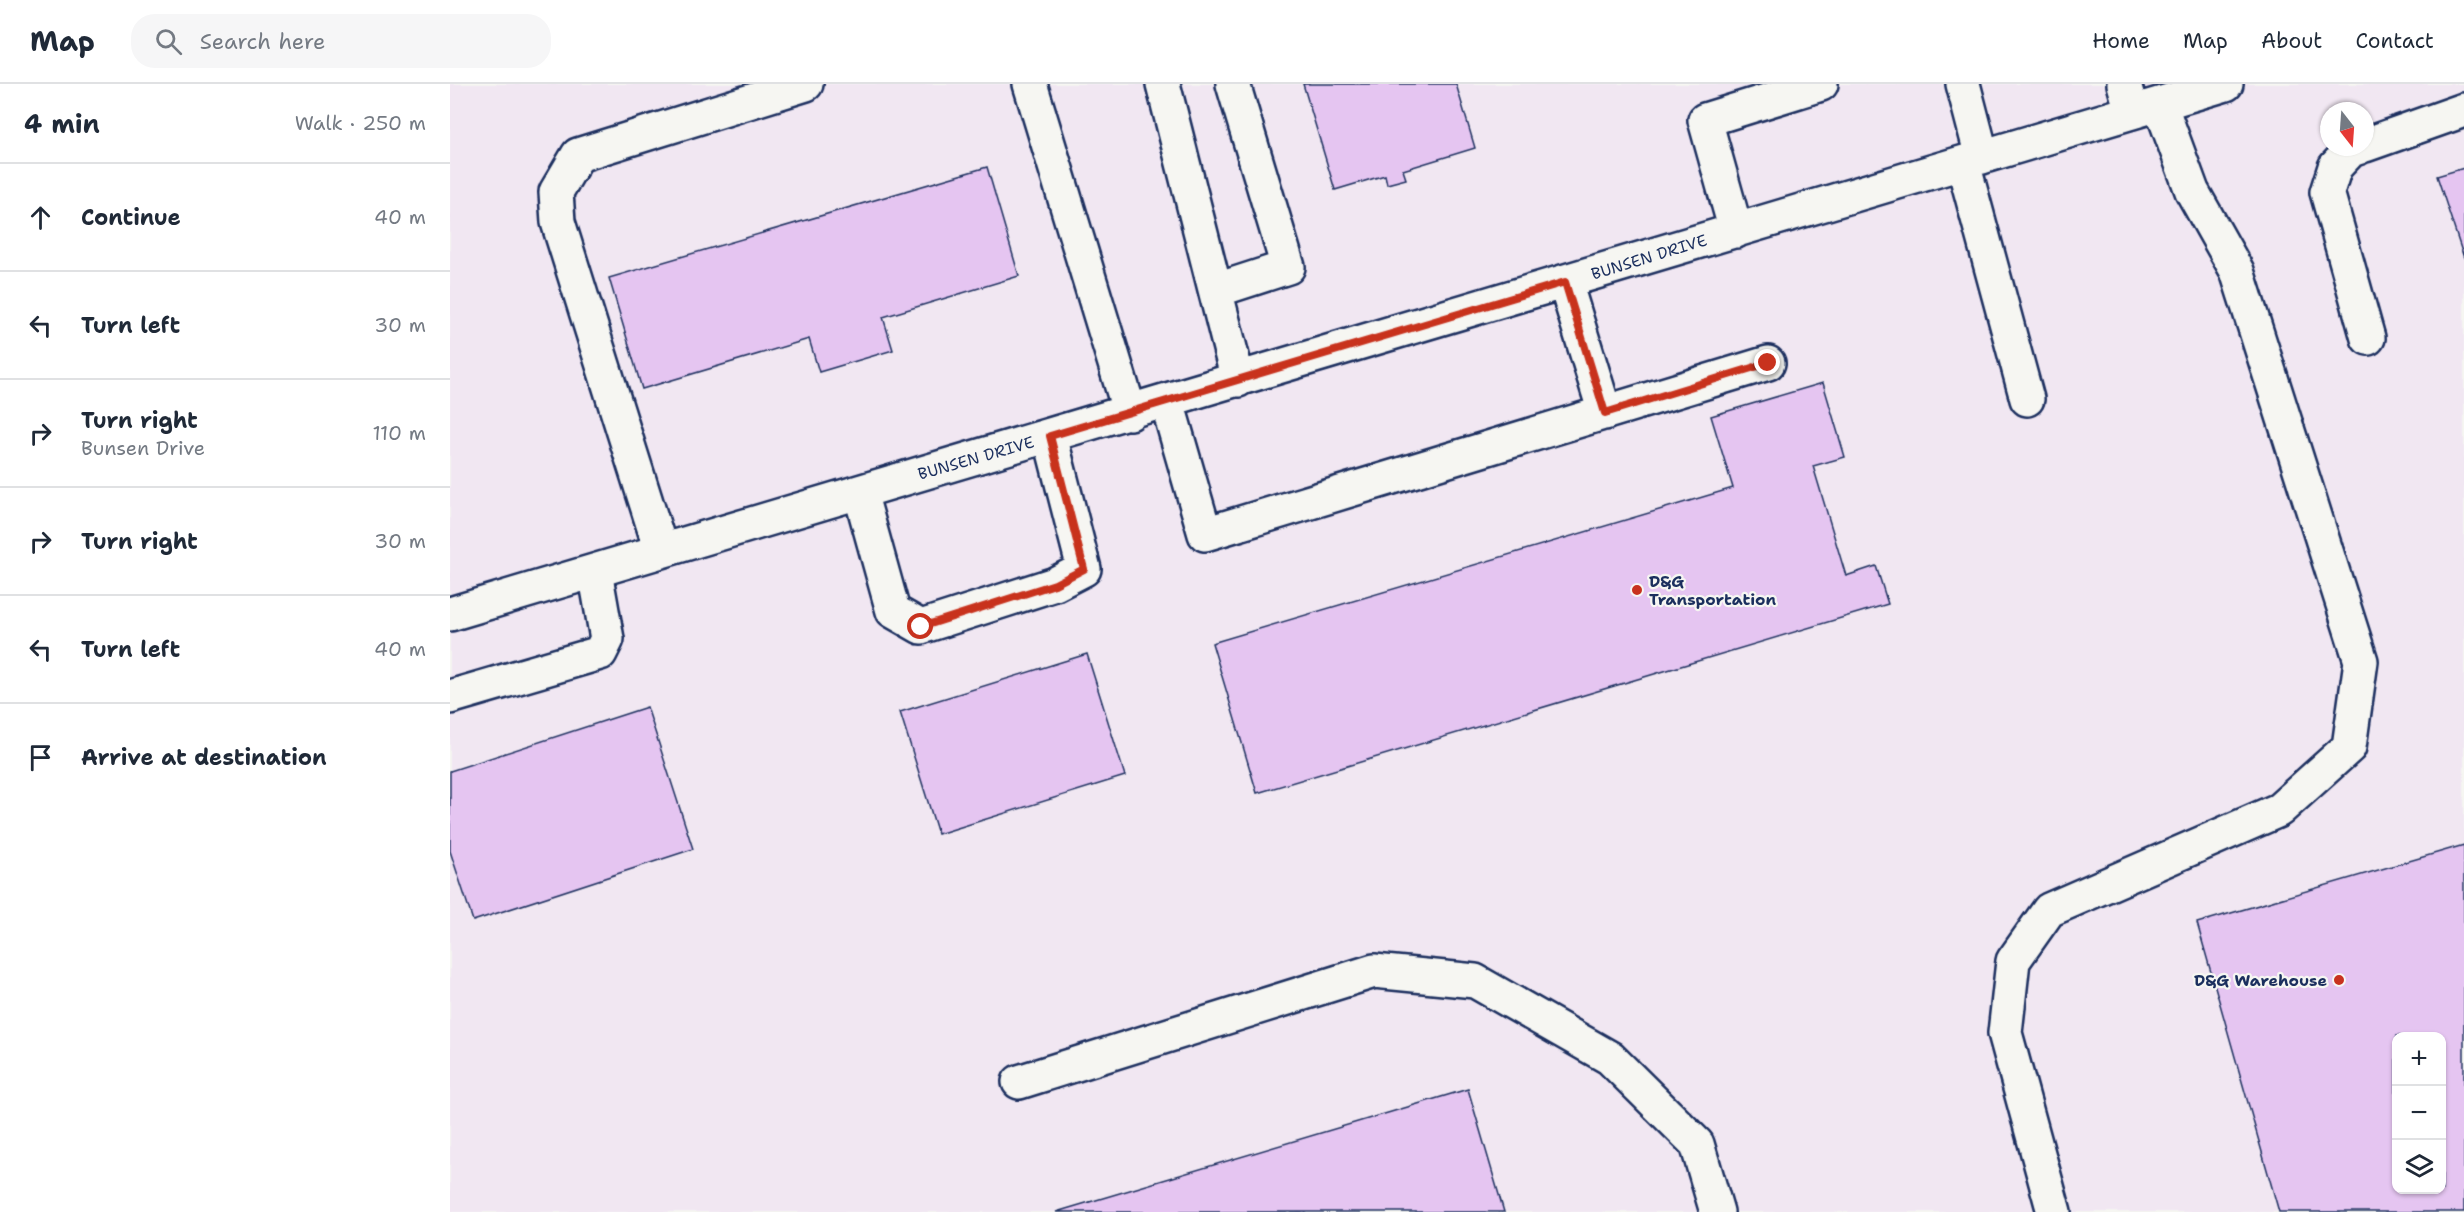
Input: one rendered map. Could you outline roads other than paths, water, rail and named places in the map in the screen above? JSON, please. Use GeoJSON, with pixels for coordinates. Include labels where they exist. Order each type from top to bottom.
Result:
{"type":"FeatureCollection","features":[{"type":"Feature","properties":{"kind":"street"},"geometry":{"type":"LineString","coordinates":[[661,550],[558,222],[556,192],[578,156],[806,84]]}},
{"type":"Feature","properties":{"kind":"street"},"geometry":{"type":"LineString","coordinates":[[1030,84],[1130,413]]}},
{"type":"Feature","properties":{"kind":"street"},"geometry":{"type":"LineString","coordinates":[[1163,84],[1238,380]]}},
{"type":"Feature","properties":{"kind":"street"},"geometry":{"type":"LineString","coordinates":[[1736,231],[1705,120],[1821,84]]}},
{"type":"Feature","properties":{"kind":"street"},"geometry":{"type":"LineString","coordinates":[[1963,84],[1972,160],[2027,399]]}},
{"type":"Feature","properties":{"kind":"street","name":"BUNSEN DRIVE"},"geometry":{"type":"LineString","coordinates":[[450,614],[1972,160],[2138,100],[2221,85]]}},
{"type":"Feature","properties":{"kind":"street"},"geometry":{"type":"LineString","coordinates":[[1217,290],[1288,267],[1236,93]]}},
{"type":"Feature","properties":{"kind":"street"},"geometry":{"type":"LineString","coordinates":[[2054,1212],[2005,1033],[2013,961],[2049,910],[2279,810],[2349,747],[2361,661],[2237,271],[2138,100]]}},
{"type":"Feature","properties":{"kind":"street"},"geometry":{"type":"LineString","coordinates":[[2374,142],[2464,111]]}},
{"type":"Feature","properties":{"kind":"street"},"geometry":{"type":"LineString","coordinates":[[2345,156],[2335,167],[2326,192],[2368,338]]}},
{"type":"Feature","properties":{"kind":"street"},"geometry":{"type":"LineString","coordinates":[[1565,282],[1605,413]]}},
{"type":"Feature","properties":{"kind":"street"},"geometry":{"type":"LineString","coordinates":[[1167,402],[1205,534],[1768,363]]}},
{"type":"Feature","properties":{"kind":"street"},"geometry":{"type":"LineString","coordinates":[[860,492],[893,611],[921,627],[1055,584],[1084,569],[1050,436]]}},
{"type":"Feature","properties":{"kind":"street"},"geometry":{"type":"LineString","coordinates":[[450,697],[600,653],[607,639],[595,571]]}},
{"type":"Feature","properties":{"kind":"street"},"geometry":{"type":"LineString","coordinates":[[1019,1082],[1374,970],[1475,981],[1610,1058],[1697,1144],[1717,1212]]}},
{"type":"Feature","properties":{"kind":"place","name":"D&G Transportation"},"geometry":{"type":"Point","coordinates":[1637,590]}},
{"type":"Feature","properties":{"kind":"place","name":"D&G Warehouse"},"geometry":{"type":"Point","coordinates":[2339,980]}}]}
